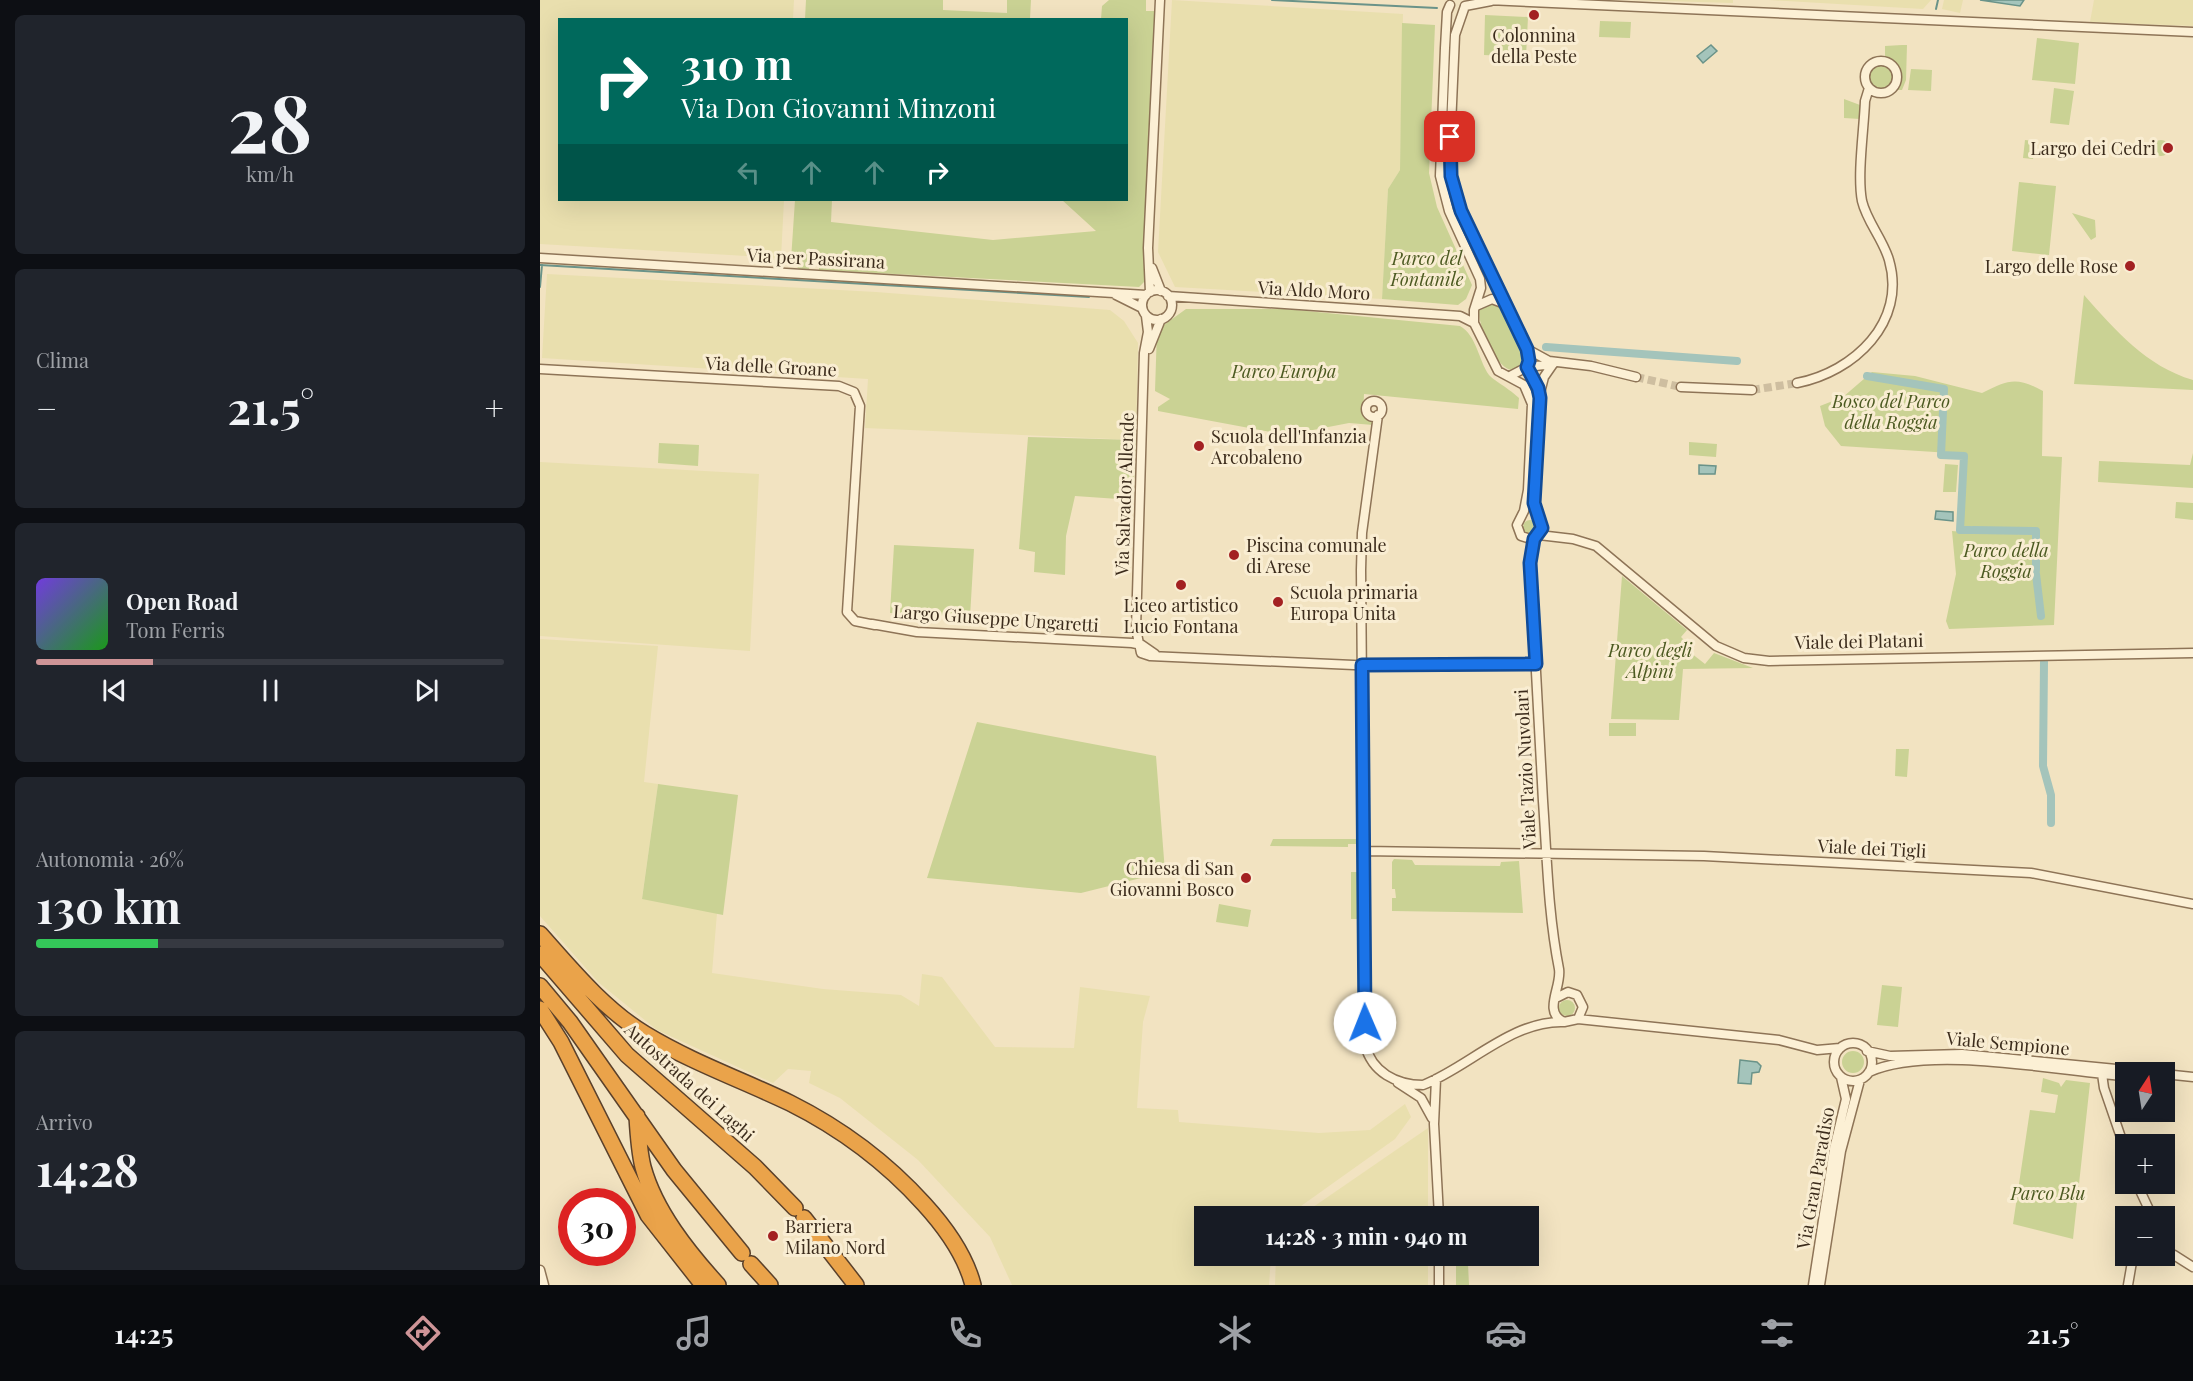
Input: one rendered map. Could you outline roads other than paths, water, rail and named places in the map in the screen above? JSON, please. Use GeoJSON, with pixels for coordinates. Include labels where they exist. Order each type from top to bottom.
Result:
{"type":"FeatureCollection","features":[{"type":"Feature","properties":{"kind":"highway"},"geometry":{"type":"LineString","coordinates":[[540,934],[604,1003],[644,1033],[696,1061],[792,1104],[849,1138],[874,1156],[935,1216],[960,1252],[973,1285]]}},
{"type":"Feature","properties":{"kind":"highway","name":"Autostrada dei Laghi"},"geometry":{"type":"LineString","coordinates":[[540,954],[627,1055],[755,1167],[799,1213],[856,1285]]}},
{"type":"Feature","properties":{"kind":"highway"},"geometry":{"type":"LineString","coordinates":[[540,986],[570,1022],[637,1113],[674,1170],[770,1285]]}},
{"type":"Feature","properties":{"kind":"highway"},"geometry":{"type":"LineString","coordinates":[[540,1009],[561,1042],[648,1215],[703,1285]]}},
{"type":"Feature","properties":{"kind":"highway"},"geometry":{"type":"LineString","coordinates":[[637,1113],[643,1167],[653,1194],[692,1255],[718,1285]]}},
{"type":"Feature","properties":{"kind":"street"},"geometry":{"type":"LineString","coordinates":[[1149,262],[1171,309],[1168,315],[1161,320],[1153,320],[1144,312],[1148,293],[1149,262],[1160,0]]}},
{"type":"Feature","properties":{"kind":"street"},"geometry":{"type":"LineString","coordinates":[[1440,0],[1457,9],[1466,4],[1491,1],[2193,32]]}},
{"type":"Feature","properties":{"kind":"street"},"geometry":{"type":"LineString","coordinates":[[1449,3],[1439,162],[1446,204],[1480,279],[1481,288],[1475,308],[1474,323],[1494,364],[1501,373],[1510,376],[1528,389],[1532,404],[1528,490],[1517,529],[1524,538],[1537,537],[1539,521],[1534,503],[1540,398],[1544,377],[1553,364]]}},
{"type":"Feature","properties":{"kind":"street"},"geometry":{"type":"LineString","coordinates":[[1466,4],[1455,35],[1451,176],[1461,211],[1527,349],[1529,361],[1527,367],[1538,388],[1540,398]]}},
{"type":"Feature","properties":{"kind":"street"},"geometry":{"type":"LineString","coordinates":[[1797,383],[1826,375],[1853,358],[1879,332],[1888,312],[1892,281],[1889,261],[1866,214],[1861,196],[1865,105],[1871,89]]}},
{"type":"Feature","properties":{"kind":"street","name":"Via per Passirana"},"geometry":{"type":"LineString","coordinates":[[540,258],[1148,293]]}},
{"type":"Feature","properties":{"kind":"street","name":"Via per Passirana"},"geometry":{"type":"LineString","coordinates":[[1089,290],[1120,296],[1144,312]]}},
{"type":"Feature","properties":{"kind":"street"},"geometry":{"type":"LineString","coordinates":[[1148,293],[1165,293]]}},
{"type":"Feature","properties":{"kind":"street","name":"Via Aldo Moro"},"geometry":{"type":"LineString","coordinates":[[1165,293],[1202,300],[1460,316],[1474,323]]}},
{"type":"Feature","properties":{"kind":"street"},"geometry":{"type":"LineString","coordinates":[[1475,308],[1492,299],[1505,304]]}},
{"type":"Feature","properties":{"kind":"street","name":"Via Aldo Moro"},"geometry":{"type":"LineString","coordinates":[[1171,309],[1202,300]]}},
{"type":"Feature","properties":{"kind":"street","name":"Via Aldo Moro"},"geometry":{"type":"LineString","coordinates":[[1460,316],[1475,308]]}},
{"type":"Feature","properties":{"kind":"street","name":"Via Salvador Allende"},"geometry":{"type":"LineString","coordinates":[[1139,646],[1137,621],[1148,332],[1144,312]]}},
{"type":"Feature","properties":{"kind":"street","name":"Via Salvador Allende"},"geometry":{"type":"LineString","coordinates":[[1145,367],[1161,320]]}},
{"type":"Feature","properties":{"kind":"street"},"geometry":{"type":"LineString","coordinates":[[1527,349],[1542,358],[1591,366],[1636,377]]}},
{"type":"Feature","properties":{"kind":"street"},"geometry":{"type":"LineString","coordinates":[[1510,376],[1527,367],[1563,363]]}},
{"type":"Feature","properties":{"kind":"street","name":"Via delle Groane"},"geometry":{"type":"LineString","coordinates":[[540,369],[839,386],[854,392],[860,406],[848,606],[853,618]]}},
{"type":"Feature","properties":{"kind":"street"},"geometry":{"type":"LineString","coordinates":[[1681,387],[1752,390]]}},
{"type":"Feature","properties":{"kind":"street"},"geometry":{"type":"LineString","coordinates":[[1378,415],[1361,543],[1365,1045],[1372,1064],[1421,1098],[1434,1124]]}},
{"type":"Feature","properties":{"kind":"street"},"geometry":{"type":"LineString","coordinates":[[1521,518],[1527,515],[1539,521]]}},
{"type":"Feature","properties":{"kind":"street","name":"Viale dei Platani"},"geometry":{"type":"LineString","coordinates":[[1539,521],[1567,537],[1601,549],[1716,646],[1744,658],[1769,661],[2193,653]]}},
{"type":"Feature","properties":{"kind":"street","name":"Viale dei Platani"},"geometry":{"type":"LineString","coordinates":[[1537,537],[1567,537]]}},
{"type":"Feature","properties":{"kind":"street","name":"Viale Tazio Nuvolari"},"geometry":{"type":"LineString","coordinates":[[1530,563],[1537,537]]}},
{"type":"Feature","properties":{"kind":"street","name":"Viale Tazio Nuvolari"},"geometry":{"type":"LineString","coordinates":[[1524,538],[1530,563],[1551,936],[1559,972],[1556,998]]}},
{"type":"Feature","properties":{"kind":"street","name":"Largo Giuseppe Ungaretti"},"geometry":{"type":"LineString","coordinates":[[853,618],[875,625],[917,632],[1115,642],[1139,646]]}},
{"type":"Feature","properties":{"kind":"street"},"geometry":{"type":"LineString","coordinates":[[1139,646],[1158,655],[1362,665],[1536,664]]}},
{"type":"Feature","properties":{"kind":"street","name":"Viale dei Tigli"},"geometry":{"type":"LineString","coordinates":[[1364,851],[1713,857],[2039,873],[2193,904]]}},
{"type":"Feature","properties":{"kind":"street","name":"Viale Tazio Nuvolari"},"geometry":{"type":"LineString","coordinates":[[1559,972],[1573,993]]}},
{"type":"Feature","properties":{"kind":"street"},"geometry":{"type":"LineString","coordinates":[[1541,1024],[1552,1009],[1556,998],[1563,993],[1573,993],[1580,999],[1583,1007],[1602,1020]]}},
{"type":"Feature","properties":{"kind":"street"},"geometry":{"type":"LineString","coordinates":[[1578,1019],[1583,1007]]}},
{"type":"Feature","properties":{"kind":"street"},"geometry":{"type":"LineString","coordinates":[[1552,1009],[1556,1017],[1564,1022]]}},
{"type":"Feature","properties":{"kind":"street"},"geometry":{"type":"LineString","coordinates":[[1385,1075],[1423,1085],[1508,1038],[1541,1024],[1578,1019],[1779,1040],[1816,1050],[1854,1044],[1868,1051],[1872,1061],[1869,1072],[1860,1080],[1850,1081],[1841,1077],[1834,1065],[1816,1050]]}},
{"type":"Feature","properties":{"kind":"street"},"geometry":{"type":"LineString","coordinates":[[1834,1065],[1840,1048]]}},
{"type":"Feature","properties":{"kind":"street","name":"Viale Sempione"},"geometry":{"type":"LineString","coordinates":[[1868,1051],[1890,1056],[1962,1054],[2115,1069]]}},
{"type":"Feature","properties":{"kind":"street","name":"Viale Sempione"},"geometry":{"type":"LineString","coordinates":[[1869,1072],[1891,1064],[1950,1060],[2115,1075]]}},
{"type":"Feature","properties":{"kind":"street"},"geometry":{"type":"LineString","coordinates":[[2102,1074],[2103,1085],[2120,1134]]}},
{"type":"Feature","properties":{"kind":"street"},"geometry":{"type":"LineString","coordinates":[[2175,1075],[2193,1077]]}},
{"type":"Feature","properties":{"kind":"street","name":"Via Gran Paradiso"},"geometry":{"type":"LineString","coordinates":[[1813,1285],[1834,1149],[1845,1099],[1841,1077]]}},
{"type":"Feature","properties":{"kind":"street"},"geometry":{"type":"LineString","coordinates":[[1436,1079],[1434,1124],[1438,1206]]}},
{"type":"Feature","properties":{"kind":"street","name":"Via Gran Paradiso"},"geometry":{"type":"LineString","coordinates":[[1820,1285],[1841,1151],[1860,1080]]}},
{"type":"Feature","properties":{"kind":"street"},"geometry":{"type":"LineString","coordinates":[[2175,1081],[2193,1082]]}},
{"type":"Feature","properties":{"kind":"street"},"geometry":{"type":"LineString","coordinates":[[1421,1098],[1423,1085]]}},
{"type":"Feature","properties":{"kind":"street"},"geometry":{"type":"LineString","coordinates":[[2175,1258],[2193,1268]]}},
{"type":"Feature","properties":{"kind":"street"},"geometry":{"type":"LineString","coordinates":[[1439,1266],[1439,1285]]}},
{"type":"Feature","properties":{"kind":"street"},"geometry":{"type":"LineString","coordinates":[[2128,1285],[2131,1266]]}},
{"type":"Feature","properties":{"kind":"street"},"geometry":{"type":"LineString","coordinates":[[540,1270],[544,1285]]}},
{"type":"Feature","properties":{"kind":"water"},"geometry":{"type":"Polygon","coordinates":[[[1980,0],[2024,0],[2020,6],[1980,0]]]}},
{"type":"Feature","properties":{"kind":"water"},"geometry":{"type":"Polygon","coordinates":[[[1711,45],[1717,51],[1703,63],[1697,56],[1711,45]]]}},
{"type":"Feature","properties":{"kind":"water"},"geometry":{"type":"Polygon","coordinates":[[[1699,465],[1716,466],[1715,474],[1699,474],[1699,465]]]}},
{"type":"Feature","properties":{"kind":"water"},"geometry":{"type":"Polygon","coordinates":[[[1936,511],[1953,512],[1953,521],[1935,519],[1936,511]]]}},
{"type":"Feature","properties":{"kind":"water"},"geometry":{"type":"Polygon","coordinates":[[[1740,1060],[1757,1062],[1761,1066],[1759,1072],[1752,1073],[1751,1084],[1738,1083],[1740,1060]]]}},
{"type":"Feature","properties":{"kind":"waterway"},"geometry":{"type":"LineString","coordinates":[[1272,0],[1437,8]]}},
{"type":"Feature","properties":{"kind":"waterway"},"geometry":{"type":"LineString","coordinates":[[1936,9],[1938,0]]}},
{"type":"Feature","properties":{"kind":"waterway"},"geometry":{"type":"LineString","coordinates":[[540,265],[1089,297]]}},
{"type":"Feature","properties":{"kind":"waterway"},"geometry":{"type":"LineString","coordinates":[[540,287],[542,265]]}},
{"type":"Feature","properties":{"kind":"waterway"},"geometry":{"type":"LineString","coordinates":[[1546,347],[1737,361]]}},
{"type":"Feature","properties":{"kind":"waterway"},"geometry":{"type":"LineString","coordinates":[[1867,376],[1944,389],[1941,455],[1964,456],[1960,530],[1970,530]]}},
{"type":"Feature","properties":{"kind":"waterway"},"geometry":{"type":"LineString","coordinates":[[1973,530],[2036,531],[2036,570]]}},
{"type":"Feature","properties":{"kind":"waterway"},"geometry":{"type":"LineString","coordinates":[[2036,574],[2041,616]]}},
{"type":"Feature","properties":{"kind":"waterway"},"geometry":{"type":"LineString","coordinates":[[2044,662],[2043,766],[2051,795],[2051,823]]}},
{"type":"Feature","properties":{"kind":"tunnel"},"geometry":{"type":"LineString","coordinates":[[1636,377],[1681,387]]}},
{"type":"Feature","properties":{"kind":"tunnel"},"geometry":{"type":"LineString","coordinates":[[1752,390],[1797,383]]}},
{"type":"Feature","properties":{"kind":"place","name":"Colonnina della Peste"},"geometry":{"type":"Point","coordinates":[1534,15]}},
{"type":"Feature","properties":{"kind":"place","name":"Largo dei Cedri"},"geometry":{"type":"Point","coordinates":[2168,148]}},
{"type":"Feature","properties":{"kind":"place","name":"Largo delle Rose"},"geometry":{"type":"Point","coordinates":[2130,266]}},
{"type":"Feature","properties":{"kind":"place","name":"Scuola dell'Infanzia Arcobaleno"},"geometry":{"type":"Point","coordinates":[1199,446]}},
{"type":"Feature","properties":{"kind":"place","name":"Piscina comunale di Arese"},"geometry":{"type":"Point","coordinates":[1234,555]}},
{"type":"Feature","properties":{"kind":"place","name":"Liceo artistico Lucio Fontana"},"geometry":{"type":"Point","coordinates":[1181,585]}},
{"type":"Feature","properties":{"kind":"place","name":"Scuola primaria Europa Unita"},"geometry":{"type":"Point","coordinates":[1278,602]}},
{"type":"Feature","properties":{"kind":"place","name":"Chiesa di San Giovanni Bosco"},"geometry":{"type":"Point","coordinates":[1246,878]}},
{"type":"Feature","properties":{"kind":"place","name":"Barriera Milano Nord"},"geometry":{"type":"Point","coordinates":[773,1236]}},
{"type":"Feature","properties":{"kind":"park label","name":"Parco del Fontanile"},"geometry":{"type":"Point","coordinates":[1427,268]}},
{"type":"Feature","properties":{"kind":"park label","name":"Parco Europa"},"geometry":{"type":"Point","coordinates":[1284,371]}},
{"type":"Feature","properties":{"kind":"park label","name":"Bosco del Parco della Roggia"},"geometry":{"type":"Point","coordinates":[1891,411]}},
{"type":"Feature","properties":{"kind":"park label","name":"Parco della Roggia"},"geometry":{"type":"Point","coordinates":[2006,560]}},
{"type":"Feature","properties":{"kind":"park label","name":"Parco degli Alpini"},"geometry":{"type":"Point","coordinates":[1650,660]}},
{"type":"Feature","properties":{"kind":"park label","name":"Parco Blu"},"geometry":{"type":"Point","coordinates":[2048,1193]}}]}
